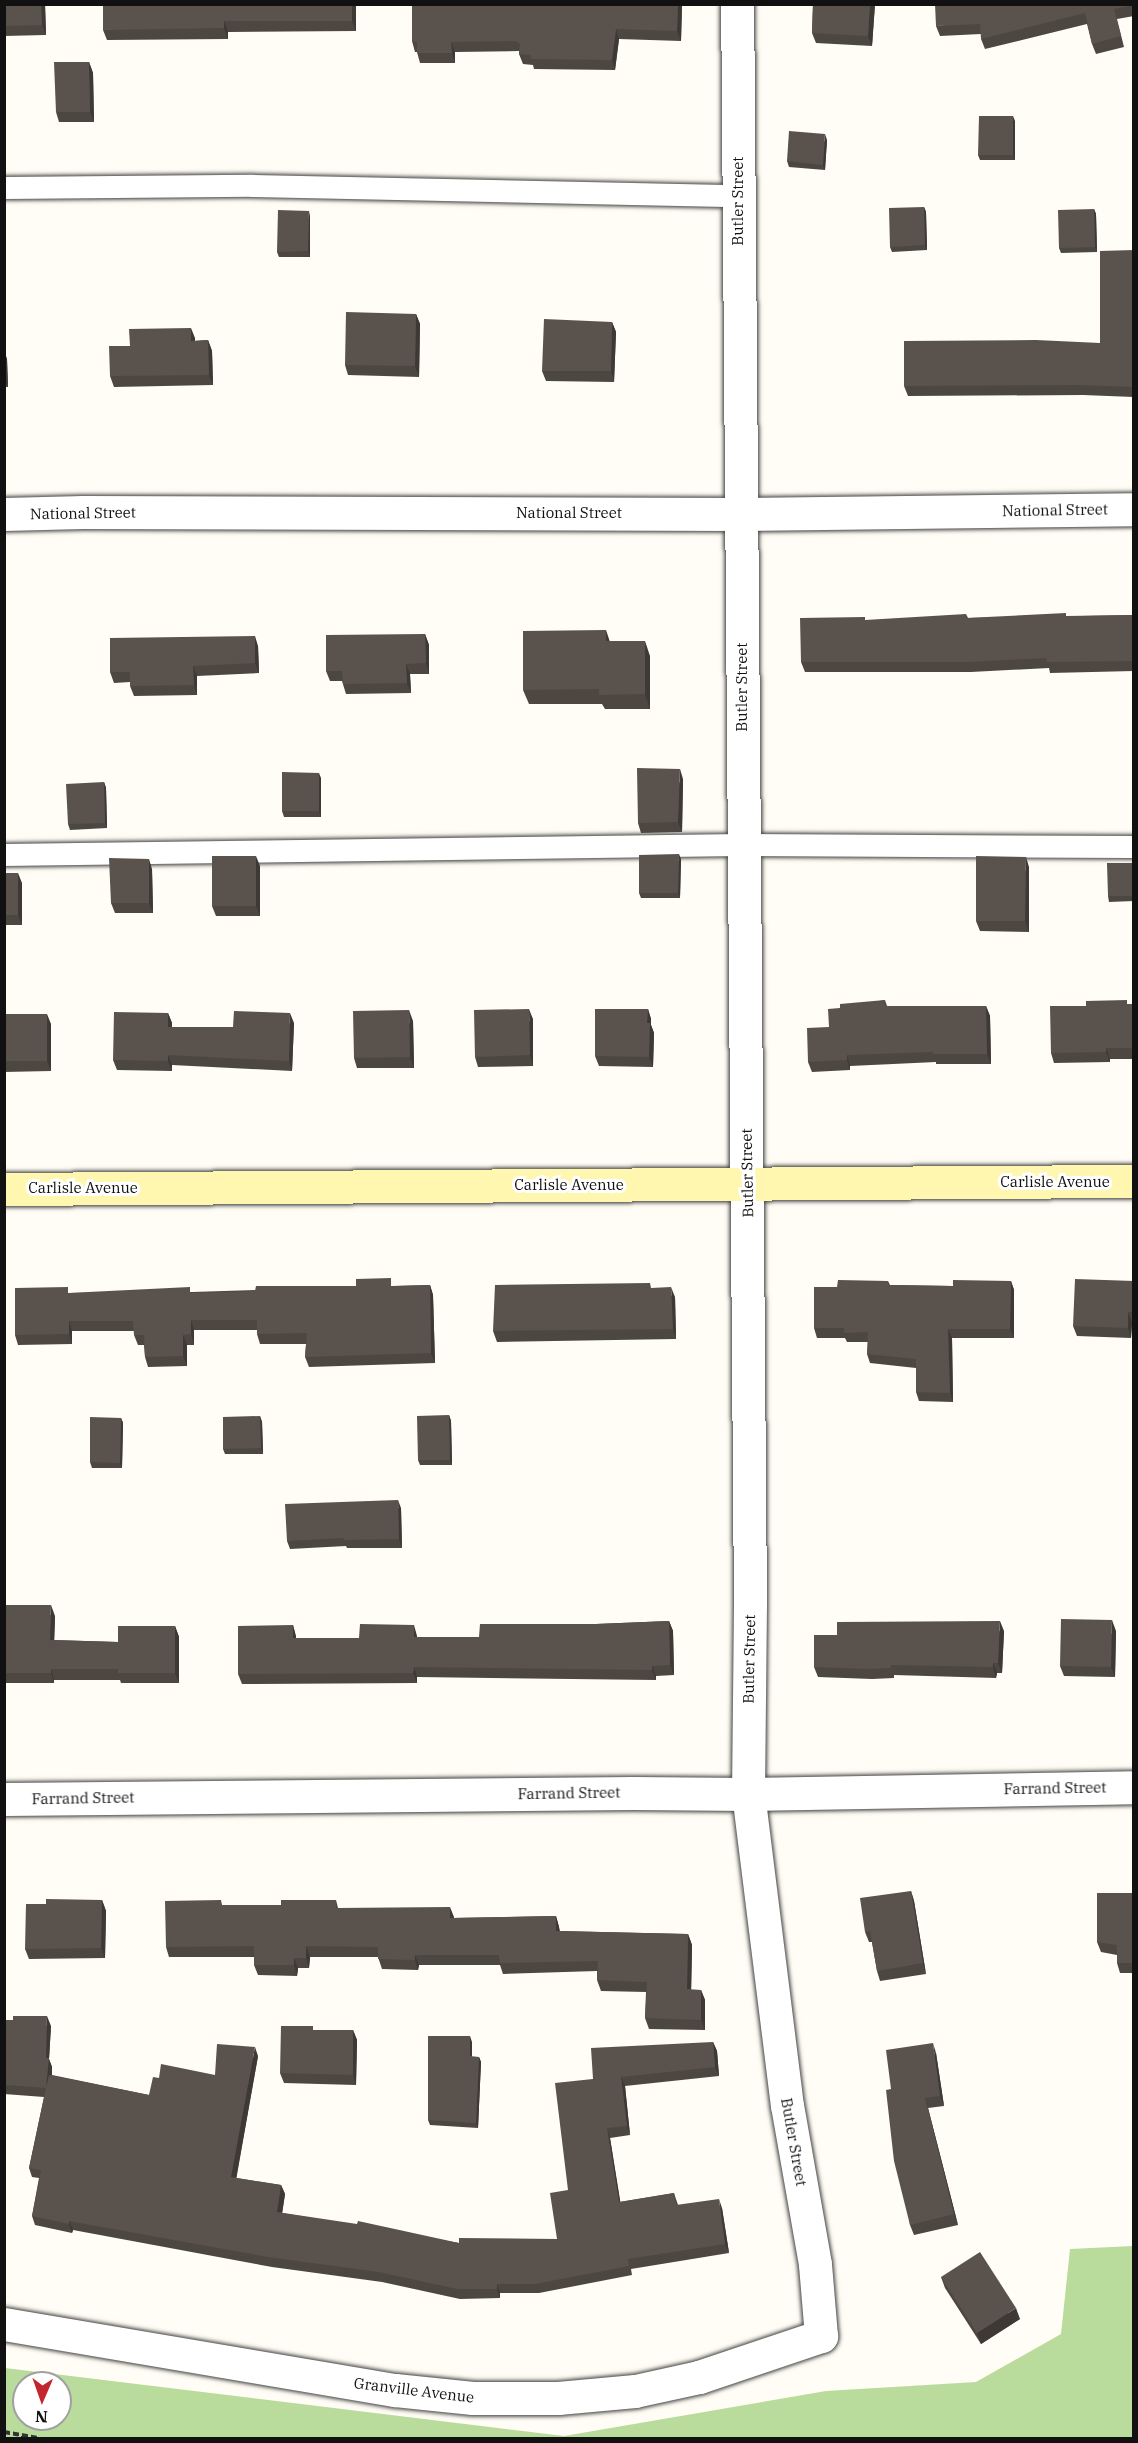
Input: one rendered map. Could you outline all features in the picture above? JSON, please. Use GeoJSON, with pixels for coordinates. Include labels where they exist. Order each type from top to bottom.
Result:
{"type":"FeatureCollection","features":[{"type":"Feature","properties":{"kind":"street","name":"Butler Street"},"geometry":{"type":"LineString","coordinates":[[737,4],[742,845],[747,1184],[748,1794],[787,2106],[815,2264],[820,2336]]}},
{"type":"Feature","properties":{"kind":"street","name":"National Street"},"geometry":{"type":"LineString","coordinates":[[4,514],[83,512],[741,514],[1134,509]]}},
{"type":"Feature","properties":{"kind":"street","name":"Carlisle Avenue"},"geometry":{"type":"LineString","coordinates":[[4,1189],[1134,1181]]}},
{"type":"Feature","properties":{"kind":"street","name":"Farrand Street"},"geometry":{"type":"LineString","coordinates":[[4,1799],[621,1793],[748,1794],[1134,1787]]}},
{"type":"Feature","properties":{"kind":"street","name":"Granville Avenue"},"geometry":{"type":"LineString","coordinates":[[4,2324],[395,2390],[473,2398],[558,2398],[635,2391],[699,2377],[820,2336]]}},
{"type":"Feature","properties":{"kind":"lane"},"geometry":{"type":"LineString","coordinates":[[4,188],[253,186],[738,196]]}},
{"type":"Feature","properties":{"kind":"lane"},"geometry":{"type":"LineString","coordinates":[[4,855],[742,845],[1134,847]]}},
{"type":"Feature","properties":{"kind":"path"},"geometry":{"type":"LineString","coordinates":[[4,2432],[39,2439]]}},
{"type":"Feature","properties":{"kind":"green space"},"geometry":{"type":"Polygon","coordinates":[[[1133,2246],[1133,2438],[5,2438],[5,2368],[30,2371],[12,2371],[12,2431],[72,2431],[72,2376],[564,2436],[826,2391],[976,2382],[1061,2334],[1070,2249],[1133,2246]]]}},
{"type":"Feature","properties":{"kind":"building"},"geometry":{"type":"Polygon","coordinates":[[[4,4],[41,4],[42,25],[4,26],[4,4]]]}},
{"type":"Feature","properties":{"kind":"building"},"geometry":{"type":"Polygon","coordinates":[[[103,4],[352,4],[352,21],[224,21],[224,28],[103,30],[103,4]]]}},
{"type":"Feature","properties":{"kind":"building"},"geometry":{"type":"Polygon","coordinates":[[[412,4],[678,4],[677,31],[616,29],[612,60],[531,59],[531,55],[519,54],[520,44],[516,41],[451,42],[452,53],[417,53],[417,42],[412,41],[412,4]]]}},
{"type":"Feature","properties":{"kind":"building"},"geometry":{"type":"Polygon","coordinates":[[[813,4],[870,4],[868,36],[812,33],[813,4]]]}},
{"type":"Feature","properties":{"kind":"building"},"geometry":{"type":"Polygon","coordinates":[[[935,4],[1134,5],[1114,9],[1121,36],[1092,44],[1085,13],[981,39],[980,24],[936,26],[935,4]]]}},
{"type":"Feature","properties":{"kind":"building"},"geometry":{"type":"Polygon","coordinates":[[[54,62],[89,62],[90,112],[56,112],[54,62]]]}},
{"type":"Feature","properties":{"kind":"building"},"geometry":{"type":"Polygon","coordinates":[[[979,116],[1013,116],[1013,155],[978,155],[979,116]]]}},
{"type":"Feature","properties":{"kind":"building"},"geometry":{"type":"Polygon","coordinates":[[[789,131],[825,134],[823,165],[787,161],[789,131]]]}},
{"type":"Feature","properties":{"kind":"building"},"geometry":{"type":"Polygon","coordinates":[[[924,207],[925,245],[890,247],[889,208],[924,207]]]}},
{"type":"Feature","properties":{"kind":"building"},"geometry":{"type":"Polygon","coordinates":[[[1094,209],[1095,247],[1059,248],[1058,210],[1094,209]]]}},
{"type":"Feature","properties":{"kind":"building"},"geometry":{"type":"Polygon","coordinates":[[[278,210],[309,211],[308,251],[277,252],[278,210]]]}},
{"type":"Feature","properties":{"kind":"building"},"geometry":{"type":"Polygon","coordinates":[[[1134,250],[1134,387],[904,386],[904,341],[1036,340],[1100,343],[1100,251],[1134,250]]]}},
{"type":"Feature","properties":{"kind":"building"},"geometry":{"type":"Polygon","coordinates":[[[346,312],[416,314],[415,366],[345,365],[346,312]]]}},
{"type":"Feature","properties":{"kind":"building"},"geometry":{"type":"Polygon","coordinates":[[[544,319],[612,322],[611,371],[542,371],[544,319]]]}},
{"type":"Feature","properties":{"kind":"building"},"geometry":{"type":"Polygon","coordinates":[[[191,328],[191,341],[208,340],[209,375],[110,376],[109,346],[130,346],[129,329],[191,328]]]}},
{"type":"Feature","properties":{"kind":"building"},"geometry":{"type":"Polygon","coordinates":[[[1066,613],[1066,616],[1134,615],[1134,661],[1047,662],[1046,658],[967,662],[801,662],[800,618],[865,617],[865,620],[966,614],[966,618],[1066,613]]]}},
{"type":"Feature","properties":{"kind":"building"},"geometry":{"type":"Polygon","coordinates":[[[606,630],[606,641],[645,641],[645,694],[599,695],[599,689],[523,690],[523,631],[606,630]]]}},
{"type":"Feature","properties":{"kind":"building"},"geometry":{"type":"Polygon","coordinates":[[[425,634],[426,663],[406,664],[407,683],[343,684],[342,671],[326,671],[326,635],[425,634]]]}},
{"type":"Feature","properties":{"kind":"building"},"geometry":{"type":"Polygon","coordinates":[[[255,636],[255,663],[193,666],[194,685],[130,686],[130,672],[110,672],[110,638],[255,636]]]}},
{"type":"Feature","properties":{"kind":"building"},"geometry":{"type":"Polygon","coordinates":[[[637,768],[680,769],[678,822],[638,823],[637,768]]]}},
{"type":"Feature","properties":{"kind":"building"},"geometry":{"type":"Polygon","coordinates":[[[282,772],[319,773],[319,811],[282,811],[282,772]]]}},
{"type":"Feature","properties":{"kind":"building"},"geometry":{"type":"Polygon","coordinates":[[[104,782],[105,823],[68,824],[66,784],[104,782]]]}},
{"type":"Feature","properties":{"kind":"building"},"geometry":{"type":"Polygon","coordinates":[[[679,854],[678,893],[639,893],[639,855],[679,854]]]}},
{"type":"Feature","properties":{"kind":"building"},"geometry":{"type":"Polygon","coordinates":[[[212,856],[256,856],[256,906],[212,906],[212,856]]]}},
{"type":"Feature","properties":{"kind":"building"},"geometry":{"type":"Polygon","coordinates":[[[976,856],[1026,857],[1025,921],[976,921],[976,856]]]}},
{"type":"Feature","properties":{"kind":"building"},"geometry":{"type":"Polygon","coordinates":[[[109,858],[149,859],[149,903],[111,903],[109,858]]]}},
{"type":"Feature","properties":{"kind":"building"},"geometry":{"type":"Polygon","coordinates":[[[1107,863],[1134,863],[1134,896],[1108,896],[1107,863]]]}},
{"type":"Feature","properties":{"kind":"building"},"geometry":{"type":"Polygon","coordinates":[[[4,873],[18,873],[18,915],[4,915],[4,873]]]}},
{"type":"Feature","properties":{"kind":"building"},"geometry":{"type":"Polygon","coordinates":[[[885,1000],[885,1006],[986,1006],[987,1054],[933,1054],[933,1052],[847,1055],[847,1060],[808,1062],[807,1028],[829,1027],[828,1009],[840,1008],[840,1004],[885,1000]]]}},
{"type":"Feature","properties":{"kind":"building"},"geometry":{"type":"Polygon","coordinates":[[[1127,1000],[1127,1004],[1134,1004],[1134,1048],[1106,1048],[1106,1052],[1051,1053],[1050,1006],[1086,1006],[1086,1001],[1127,1000]]]}},
{"type":"Feature","properties":{"kind":"building"},"geometry":{"type":"Polygon","coordinates":[[[529,1009],[530,1055],[475,1057],[474,1010],[529,1009]]]}},
{"type":"Feature","properties":{"kind":"building"},"geometry":{"type":"Polygon","coordinates":[[[595,1009],[648,1009],[649,1057],[595,1056],[595,1009]]]}},
{"type":"Feature","properties":{"kind":"building"},"geometry":{"type":"Polygon","coordinates":[[[409,1010],[410,1057],[354,1058],[353,1011],[409,1010]]]}},
{"type":"Feature","properties":{"kind":"building"},"geometry":{"type":"Polygon","coordinates":[[[234,1011],[290,1013],[289,1061],[168,1055],[168,1061],[113,1060],[114,1012],[168,1013],[168,1027],[233,1027],[234,1011]]]}},
{"type":"Feature","properties":{"kind":"building"},"geometry":{"type":"Polygon","coordinates":[[[4,1014],[47,1014],[47,1061],[4,1061],[4,1014]]]}},
{"type":"Feature","properties":{"kind":"building"},"geometry":{"type":"Polygon","coordinates":[[[391,1278],[391,1286],[430,1285],[431,1353],[305,1357],[307,1333],[257,1334],[257,1320],[191,1320],[191,1334],[183,1335],[183,1356],[145,1357],[144,1335],[134,1335],[133,1321],[69,1321],[69,1334],[15,1335],[15,1288],[68,1287],[68,1293],[190,1287],[190,1293],[255,1291],[256,1286],[356,1286],[356,1279],[391,1278]]]}},
{"type":"Feature","properties":{"kind":"building"},"geometry":{"type":"Polygon","coordinates":[[[1075,1279],[1134,1281],[1134,1312],[1128,1312],[1128,1328],[1073,1326],[1075,1279]]]}},
{"type":"Feature","properties":{"kind":"building"},"geometry":{"type":"Polygon","coordinates":[[[838,1280],[888,1281],[888,1285],[953,1286],[953,1280],[1011,1281],[1010,1329],[948,1329],[950,1393],[916,1392],[916,1359],[867,1354],[868,1332],[844,1333],[844,1328],[814,1328],[814,1287],[837,1287],[838,1280]]]}},
{"type":"Feature","properties":{"kind":"building"},"geometry":{"type":"Polygon","coordinates":[[[650,1283],[651,1288],[671,1287],[673,1329],[493,1331],[495,1285],[650,1283]]]}},
{"type":"Feature","properties":{"kind":"building"},"geometry":{"type":"Polygon","coordinates":[[[449,1415],[450,1460],[418,1460],[417,1416],[449,1415]]]}},
{"type":"Feature","properties":{"kind":"building"},"geometry":{"type":"Polygon","coordinates":[[[260,1416],[261,1448],[223,1449],[223,1417],[260,1416]]]}},
{"type":"Feature","properties":{"kind":"building"},"geometry":{"type":"Polygon","coordinates":[[[90,1417],[121,1418],[120,1463],[90,1462],[90,1417]]]}},
{"type":"Feature","properties":{"kind":"building"},"geometry":{"type":"Polygon","coordinates":[[[398,1500],[399,1539],[344,1540],[344,1538],[287,1541],[285,1504],[398,1500]]]}},
{"type":"Feature","properties":{"kind":"building"},"geometry":{"type":"Polygon","coordinates":[[[4,1605],[51,1605],[50,1640],[118,1642],[118,1626],[175,1626],[175,1673],[118,1673],[118,1669],[51,1669],[51,1673],[4,1673],[4,1605]]]}},
{"type":"Feature","properties":{"kind":"building"},"geometry":{"type":"Polygon","coordinates":[[[1061,1619],[1112,1620],[1111,1667],[1060,1666],[1061,1619]]]}},
{"type":"Feature","properties":{"kind":"building"},"geometry":{"type":"Polygon","coordinates":[[[669,1621],[670,1665],[652,1666],[652,1670],[414,1667],[413,1673],[238,1674],[238,1626],[293,1625],[293,1638],[359,1638],[360,1624],[414,1625],[414,1637],[479,1637],[480,1624],[596,1624],[669,1621]]]}},
{"type":"Feature","properties":{"kind":"building"},"geometry":{"type":"Polygon","coordinates":[[[1000,1621],[998,1663],[993,1663],[993,1667],[891,1665],[891,1668],[869,1669],[814,1667],[814,1635],[837,1635],[837,1622],[1000,1621]]]}},
{"type":"Feature","properties":{"kind":"building"},"geometry":{"type":"Polygon","coordinates":[[[911,1891],[923,1963],[877,1971],[870,1931],[865,1932],[860,1898],[911,1891]]]}},
{"type":"Feature","properties":{"kind":"building"},"geometry":{"type":"Polygon","coordinates":[[[1097,1893],[1134,1893],[1134,1963],[1117,1963],[1117,1945],[1097,1942],[1097,1893]]]}},
{"type":"Feature","properties":{"kind":"building"},"geometry":{"type":"Polygon","coordinates":[[[46,1899],[102,1900],[101,1948],[25,1949],[26,1904],[46,1904],[46,1899]]]}},
{"type":"Feature","properties":{"kind":"building"},"geometry":{"type":"Polygon","coordinates":[[[221,1900],[221,1905],[281,1905],[281,1900],[336,1900],[336,1908],[450,1907],[450,1918],[556,1916],[556,1931],[688,1934],[687,1989],[701,1990],[701,2020],[645,2018],[647,1982],[597,1980],[598,1961],[500,1963],[499,1955],[415,1955],[415,1960],[378,1959],[378,1947],[306,1946],[306,1958],[294,1958],[294,1965],[254,1965],[254,1946],[166,1947],[165,1901],[221,1900]]]}},
{"type":"Feature","properties":{"kind":"building"},"geometry":{"type":"Polygon","coordinates":[[[13,2016],[47,2016],[46,2058],[49,2058],[46,2088],[4,2085],[4,2020],[13,2020],[13,2016]]]}},
{"type":"Feature","properties":{"kind":"building"},"geometry":{"type":"Polygon","coordinates":[[[281,2026],[313,2026],[313,2030],[353,2030],[353,2075],[280,2073],[281,2026]]]}},
{"type":"Feature","properties":{"kind":"building"},"geometry":{"type":"Polygon","coordinates":[[[428,2036],[470,2036],[470,2056],[479,2057],[476,2123],[428,2120],[428,2036]]]}},
{"type":"Feature","properties":{"kind":"building"},"geometry":{"type":"Polygon","coordinates":[[[713,2042],[715,2067],[621,2077],[627,2126],[607,2128],[619,2202],[674,2193],[676,2205],[719,2199],[725,2244],[628,2259],[629,2266],[535,2284],[497,2284],[497,2289],[457,2289],[379,2272],[268,2257],[32,2216],[41,2170],[29,2168],[49,2075],[149,2095],[153,2077],[159,2078],[161,2064],[215,2075],[217,2044],[255,2047],[231,2177],[281,2185],[277,2212],[357,2224],[358,2221],[459,2243],[459,2238],[557,2239],[550,2193],[568,2190],[555,2083],[593,2079],[591,2048],[713,2042]]]}},
{"type":"Feature","properties":{"kind":"building"},"geometry":{"type":"Polygon","coordinates":[[[933,2043],[940,2096],[925,2098],[954,2214],[910,2225],[894,2161],[886,2090],[891,2089],[886,2050],[933,2043]]]}},
{"type":"Feature","properties":{"kind":"building"},"geometry":{"type":"Polygon","coordinates":[[[980,2252],[1016,2308],[977,2333],[941,2277],[980,2252]]]}}]}
